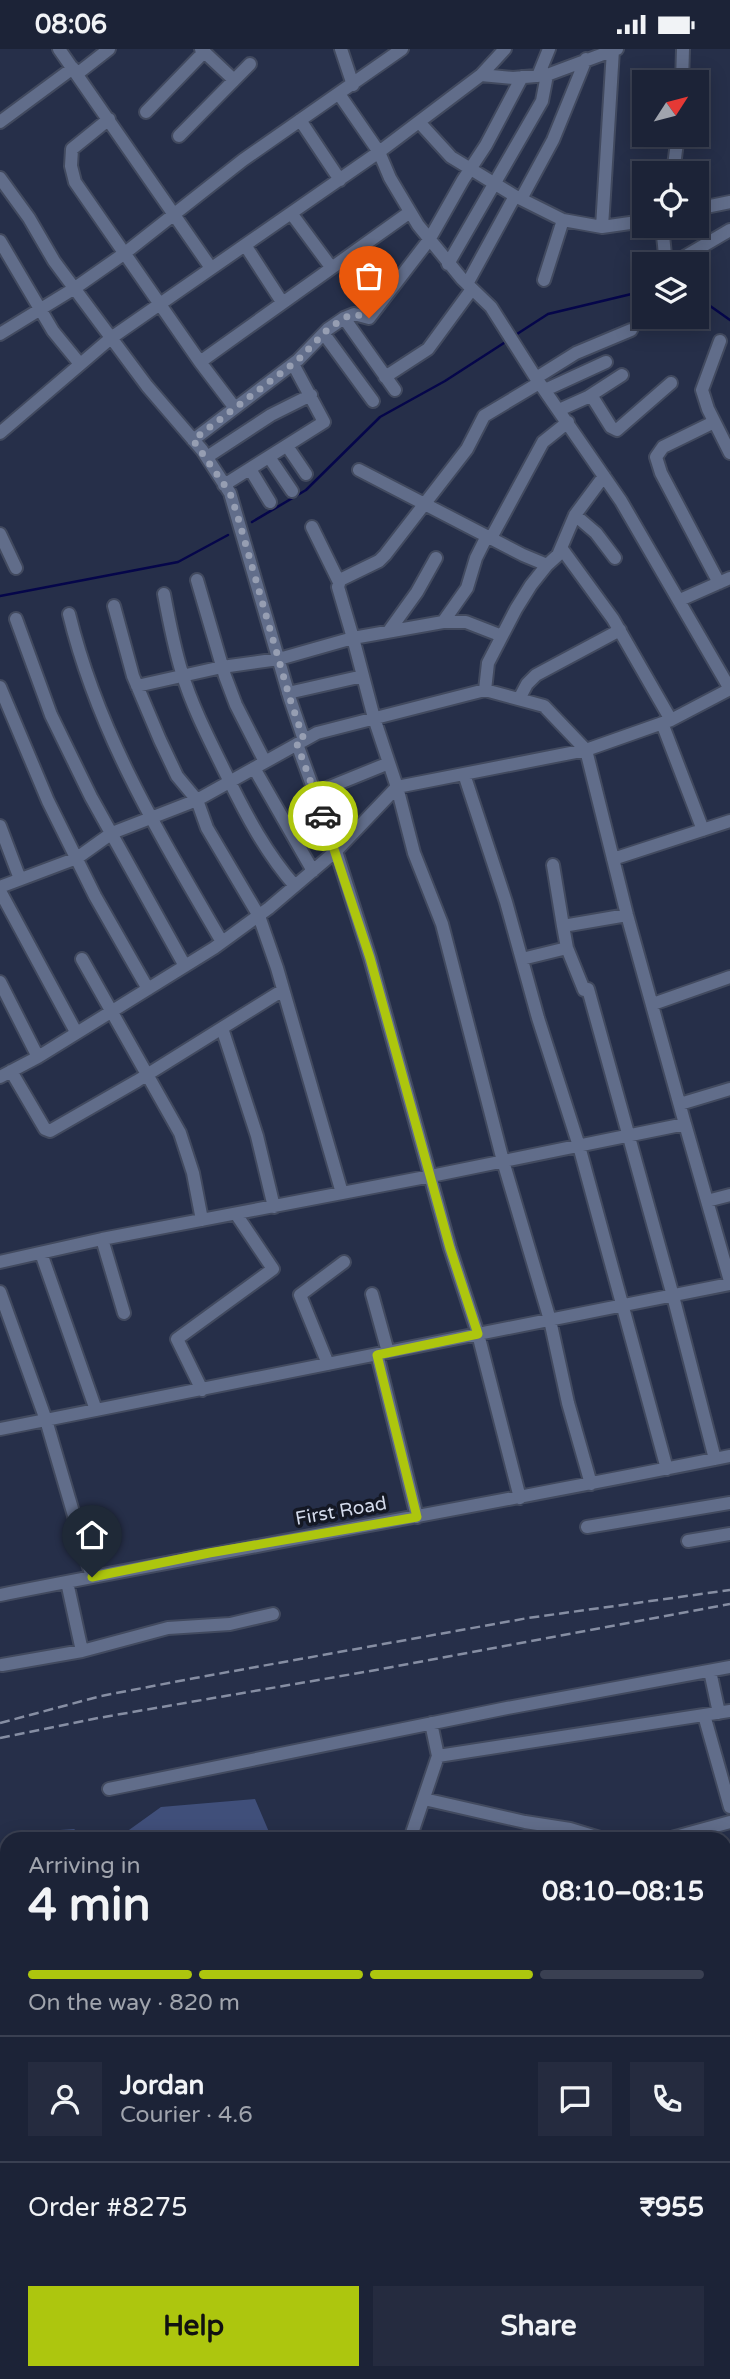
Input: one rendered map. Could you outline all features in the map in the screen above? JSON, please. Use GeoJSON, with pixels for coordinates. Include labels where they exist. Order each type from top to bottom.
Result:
{"type":"FeatureCollection","features":[{"type":"Feature","properties":{"kind":"street"},"geometry":{"type":"LineString","coordinates":[[60,49],[211,268]]}},
{"type":"Feature","properties":{"kind":"street"},"geometry":{"type":"LineString","coordinates":[[0,123],[109,49]]}},
{"type":"Feature","properties":{"kind":"street"},"geometry":{"type":"LineString","coordinates":[[341,49],[353,85]]}},
{"type":"Feature","properties":{"kind":"street"},"geometry":{"type":"LineString","coordinates":[[0,334],[40,307],[75,288],[125,253],[243,160],[402,49]]}},
{"type":"Feature","properties":{"kind":"street"},"geometry":{"type":"LineString","coordinates":[[0,433],[111,338],[379,152],[481,75],[505,49]]}},
{"type":"Feature","properties":{"kind":"street"},"geometry":{"type":"LineString","coordinates":[[448,264],[542,101],[542,75],[549,49]]}},
{"type":"Feature","properties":{"kind":"street"},"geometry":{"type":"LineString","coordinates":[[682,70],[683,49]]}},
{"type":"Feature","properties":{"kind":"street"},"geometry":{"type":"LineString","coordinates":[[146,112],[202,50],[234,80]]}},
{"type":"Feature","properties":{"kind":"street"},"geometry":{"type":"LineString","coordinates":[[481,75],[542,75],[615,50],[602,227]]}},
{"type":"Feature","properties":{"kind":"street"},"geometry":{"type":"LineString","coordinates":[[385,377],[428,349],[470,286],[553,140],[586,59]]}},
{"type":"Feature","properties":{"kind":"street"},"geometry":{"type":"LineString","coordinates":[[179,137],[250,64]]}},
{"type":"Feature","properties":{"kind":"street"},"geometry":{"type":"LineString","coordinates":[[193,440],[293,364],[344,318],[354,314],[369,318],[429,240],[523,77]]}},
{"type":"Feature","properties":{"kind":"street"},"geometry":{"type":"LineString","coordinates":[[283,990],[147,1074],[47,1131],[3,1074],[38,1057],[148,989],[258,916],[336,851],[397,787],[586,750],[666,721],[730,689],[680,600],[604,476],[491,307],[448,264],[429,240],[390,178],[379,152],[339,94]]}},
{"type":"Feature","properties":{"kind":"street"},"geometry":{"type":"LineString","coordinates":[[109,119],[72,149],[71,166],[75,182],[159,305],[235,408]]}},
{"type":"Feature","properties":{"kind":"street"},"geometry":{"type":"LineString","coordinates":[[300,120],[340,180]]}},
{"type":"Feature","properties":{"kind":"street"},"geometry":{"type":"LineString","coordinates":[[419,122],[451,157],[518,198],[563,220],[602,227],[632,223]]}},
{"type":"Feature","properties":{"kind":"street"},"geometry":{"type":"LineString","coordinates":[[0,178],[29,218],[54,261],[111,338],[147,386],[207,457],[237,514],[315,793],[370,958],[450,1248],[478,1334],[520,1498]]}},
{"type":"Feature","properties":{"kind":"street"},"geometry":{"type":"LineString","coordinates":[[709,206],[730,202]]}},
{"type":"Feature","properties":{"kind":"street"},"geometry":{"type":"LineString","coordinates":[[200,362],[410,212]]}},
{"type":"Feature","properties":{"kind":"street"},"geometry":{"type":"LineString","coordinates":[[291,213],[331,267]]}},
{"type":"Feature","properties":{"kind":"street"},"geometry":{"type":"LineString","coordinates":[[544,280],[563,220]]}},
{"type":"Feature","properties":{"kind":"street"},"geometry":{"type":"LineString","coordinates":[[663,238],[666,264],[674,263],[730,230]]}},
{"type":"Feature","properties":{"kind":"street"},"geometry":{"type":"LineString","coordinates":[[0,241],[54,331],[80,364]]}},
{"type":"Feature","properties":{"kind":"street"},"geometry":{"type":"LineString","coordinates":[[245,245],[282,302]]}},
{"type":"Feature","properties":{"kind":"street"},"geometry":{"type":"LineString","coordinates":[[344,318],[395,390]]}},
{"type":"Feature","properties":{"kind":"street"},"geometry":{"type":"LineString","coordinates":[[339,582],[347,575],[382,558],[470,444],[484,416],[540,384],[576,353],[631,330]]}},
{"type":"Feature","properties":{"kind":"street"},"geometry":{"type":"LineString","coordinates":[[324,334],[373,401]]}},
{"type":"Feature","properties":{"kind":"street"},"geometry":{"type":"LineString","coordinates":[[720,341],[702,390],[730,453]]}},
{"type":"Feature","properties":{"kind":"street"},"geometry":{"type":"LineString","coordinates":[[540,384],[606,362]]}},
{"type":"Feature","properties":{"kind":"street"},"geometry":{"type":"LineString","coordinates":[[224,485],[324,422],[293,364]]}},
{"type":"Feature","properties":{"kind":"street"},"geometry":{"type":"LineString","coordinates":[[559,410],[622,376]]}},
{"type":"Feature","properties":{"kind":"street"},"geometry":{"type":"LineString","coordinates":[[590,395],[611,427],[617,430],[671,383]]}},
{"type":"Feature","properties":{"kind":"street"},"geometry":{"type":"LineString","coordinates":[[207,457],[271,415],[311,395]]}},
{"type":"Feature","properties":{"kind":"street"},"geometry":{"type":"LineString","coordinates":[[443,622],[467,588],[476,558],[543,442],[568,422]]}},
{"type":"Feature","properties":{"kind":"street"},"geometry":{"type":"LineString","coordinates":[[680,600],[724,580],[661,473],[656,457],[663,447],[714,422]]}},
{"type":"Feature","properties":{"kind":"street"},"geometry":{"type":"LineString","coordinates":[[287,446],[306,474]]}},
{"type":"Feature","properties":{"kind":"street"},"geometry":{"type":"LineString","coordinates":[[270,457],[292,491]]}},
{"type":"Feature","properties":{"kind":"street"},"geometry":{"type":"LineString","coordinates":[[250,469],[270,502]]}},
{"type":"Feature","properties":{"kind":"street"},"geometry":{"type":"LineString","coordinates":[[359,470],[547,565]]}},
{"type":"Feature","properties":{"kind":"street"},"geometry":{"type":"LineString","coordinates":[[485,690],[488,663],[521,601],[562,549],[575,515],[604,476]]}},
{"type":"Feature","properties":{"kind":"street"},"geometry":{"type":"LineString","coordinates":[[575,515],[596,533],[615,558]]}},
{"type":"Feature","properties":{"kind":"street"},"geometry":{"type":"LineString","coordinates":[[312,527],[339,582],[338,587],[374,718],[397,787],[414,853],[442,924],[503,1161],[550,1320],[568,1403],[591,1484]]}},
{"type":"Feature","properties":{"kind":"street"},"geometry":{"type":"LineString","coordinates":[[0,534],[16,568]]}},
{"type":"Feature","properties":{"kind":"street"},"geometry":{"type":"LineString","coordinates":[[562,549],[620,630],[666,721],[704,830]]}},
{"type":"Feature","properties":{"kind":"street"},"geometry":{"type":"LineString","coordinates":[[389,631],[417,592],[436,558]]}},
{"type":"Feature","properties":{"kind":"street"},"geometry":{"type":"LineString","coordinates":[[197,580],[236,705],[260,765],[313,871]]}},
{"type":"Feature","properties":{"kind":"street"},"geometry":{"type":"LineString","coordinates":[[164,594],[171,635],[194,708],[261,841],[279,869],[295,887]]}},
{"type":"Feature","properties":{"kind":"street"},"geometry":{"type":"LineString","coordinates":[[114,606],[136,686],[177,776],[197,800],[207,828],[258,916],[283,990],[342,1193]]}},
{"type":"Feature","properties":{"kind":"street"},"geometry":{"type":"LineString","coordinates":[[69,614],[90,689],[125,768],[150,818],[222,942]]}},
{"type":"Feature","properties":{"kind":"street"},"geometry":{"type":"LineString","coordinates":[[16,619],[51,715],[185,966]]}},
{"type":"Feature","properties":{"kind":"street"},"geometry":{"type":"LineString","coordinates":[[136,686],[222,667],[279,659],[353,638],[443,622],[466,622],[502,636]]}},
{"type":"Feature","properties":{"kind":"street"},"geometry":{"type":"LineString","coordinates":[[519,699],[527,684],[537,675],[620,630]]}},
{"type":"Feature","properties":{"kind":"street"},"geometry":{"type":"LineString","coordinates":[[288,693],[363,676]]}},
{"type":"Feature","properties":{"kind":"street"},"geometry":{"type":"LineString","coordinates":[[0,687],[18,725],[30,760],[77,858],[148,989]]}},
{"type":"Feature","properties":{"kind":"street"},"geometry":{"type":"LineString","coordinates":[[0,1429],[624,1306],[730,1282],[627,915],[586,750],[544,706],[485,690],[317,733],[197,800],[112,833],[77,858],[0,889],[76,1033]]}},
{"type":"Feature","properties":{"kind":"street"},"geometry":{"type":"LineString","coordinates":[[315,793],[389,763]]}},
{"type":"Feature","properties":{"kind":"street"},"geometry":{"type":"LineString","coordinates":[[464,774],[506,902],[538,1018],[579,1146],[667,1469]]}},
{"type":"Feature","properties":{"kind":"street"},"geometry":{"type":"LineString","coordinates":[[613,859],[730,821]]}},
{"type":"Feature","properties":{"kind":"street"},"geometry":{"type":"LineString","coordinates":[[0,826],[20,879]]}},
{"type":"Feature","properties":{"kind":"street"},"geometry":{"type":"LineString","coordinates":[[553,865],[567,948],[586,989],[630,1137],[715,1459]]}},
{"type":"Feature","properties":{"kind":"street"},"geometry":{"type":"LineString","coordinates":[[563,926],[627,915]]}},
{"type":"Feature","properties":{"kind":"street"},"geometry":{"type":"LineString","coordinates":[[522,959],[567,948]]}},
{"type":"Feature","properties":{"kind":"street"},"geometry":{"type":"LineString","coordinates":[[82,959],[186,1147],[194,1173],[202,1220]]}},
{"type":"Feature","properties":{"kind":"street"},"geometry":{"type":"LineString","coordinates":[[653,1004],[730,977]]}},
{"type":"Feature","properties":{"kind":"street"},"geometry":{"type":"LineString","coordinates":[[0,982],[38,1057]]}},
{"type":"Feature","properties":{"kind":"street"},"geometry":{"type":"LineString","coordinates":[[222,1028],[257,1136],[274,1207]]}},
{"type":"Feature","properties":{"kind":"street"},"geometry":{"type":"LineString","coordinates":[[680,1104],[730,1089]]}},
{"type":"Feature","properties":{"kind":"street"},"geometry":{"type":"LineString","coordinates":[[0,1262],[102,1239],[630,1137],[685,1124]]}},
{"type":"Feature","properties":{"kind":"street"},"geometry":{"type":"LineString","coordinates":[[707,1201],[730,1195]]}},
{"type":"Feature","properties":{"kind":"street"},"geometry":{"type":"LineString","coordinates":[[202,1390],[177,1339],[273,1269],[236,1214]]}},
{"type":"Feature","properties":{"kind":"street"},"geometry":{"type":"LineString","coordinates":[[102,1239],[124,1313]]}},
{"type":"Feature","properties":{"kind":"street"},"geometry":{"type":"LineString","coordinates":[[41,1253],[96,1410]]}},
{"type":"Feature","properties":{"kind":"street"},"geometry":{"type":"LineString","coordinates":[[328,1364],[300,1295],[344,1262]]}},
{"type":"Feature","properties":{"kind":"street"},"geometry":{"type":"LineString","coordinates":[[0,1292],[46,1420],[92,1577]]}},
{"type":"Feature","properties":{"kind":"street"},"geometry":{"type":"LineString","coordinates":[[372,1294],[417,1517]]}},
{"type":"Feature","properties":{"kind":"street","name":"First Road"},"geometry":{"type":"LineString","coordinates":[[0,1595],[209,1553],[417,1517],[730,1457]]}},
{"type":"Feature","properties":{"kind":"street"},"geometry":{"type":"LineString","coordinates":[[587,1527],[730,1503]]}},
{"type":"Feature","properties":{"kind":"street"},"geometry":{"type":"LineString","coordinates":[[688,1541],[730,1534]]}},
{"type":"Feature","properties":{"kind":"street"},"geometry":{"type":"LineString","coordinates":[[67,1582],[82,1651]]}},
{"type":"Feature","properties":{"kind":"street"},"geometry":{"type":"LineString","coordinates":[[2,1665],[82,1651],[168,1627],[230,1624],[272,1614]]}},
{"type":"Feature","properties":{"kind":"street"},"geometry":{"type":"LineString","coordinates":[[109,1789],[432,1723],[730,1667]]}},
{"type":"Feature","properties":{"kind":"street"},"geometry":{"type":"LineString","coordinates":[[438,1756],[724,1712],[710,1671]]}},
{"type":"Feature","properties":{"kind":"street"},"geometry":{"type":"LineString","coordinates":[[704,1715],[730,1807]]}},
{"type":"Feature","properties":{"kind":"street"},"geometry":{"type":"LineString","coordinates":[[413,1832],[438,1756],[432,1723]]}},
{"type":"Feature","properties":{"kind":"street"},"geometry":{"type":"LineString","coordinates":[[424,1800],[580,1832]]}},
{"type":"Feature","properties":{"kind":"street"},"geometry":{"type":"LineString","coordinates":[[694,1832],[730,1822]]}},
{"type":"Feature","properties":{"kind":"shaded area"},"geometry":{"type":"Polygon","coordinates":[[[255,1799],[269,1832],[126,1832],[161,1807],[255,1799]]]}},
{"type":"Feature","properties":{"kind":"shaded area"},"geometry":{"type":"Polygon","coordinates":[[[74,1829],[78,1832],[44,1832],[74,1829]]]}},
{"type":"Feature","properties":{"kind":"waterway"},"geometry":{"type":"LineString","coordinates":[[517,334],[548,314],[632,294]]}},
{"type":"Feature","properties":{"kind":"waterway"},"geometry":{"type":"LineString","coordinates":[[709,305],[730,320]]}},
{"type":"Feature","properties":{"kind":"waterway"},"geometry":{"type":"LineString","coordinates":[[252,522],[306,490],[380,417],[445,381],[507,341]]}},
{"type":"Feature","properties":{"kind":"waterway"},"geometry":{"type":"LineString","coordinates":[[0,596],[178,562],[228,535]]}},
{"type":"Feature","properties":{"kind":"railway"},"geometry":{"type":"LineString","coordinates":[[0,1723],[101,1696],[195,1678],[528,1618],[730,1590]]}},
{"type":"Feature","properties":{"kind":"railway"},"geometry":{"type":"LineString","coordinates":[[0,1738],[730,1604]]}},
{"type":"Feature","properties":{"kind":"way so far"},"geometry":{"type":"LineString","coordinates":[[323,816],[297,744],[304,740],[230,493],[193,440],[298,360],[328,329],[354,314],[369,318]]}},
{"type":"Feature","properties":{"kind":"route"},"geometry":{"type":"LineString","coordinates":[[92,1577],[209,1553],[417,1517],[377,1355],[478,1334],[450,1248],[370,958],[323,816]]}}]}
